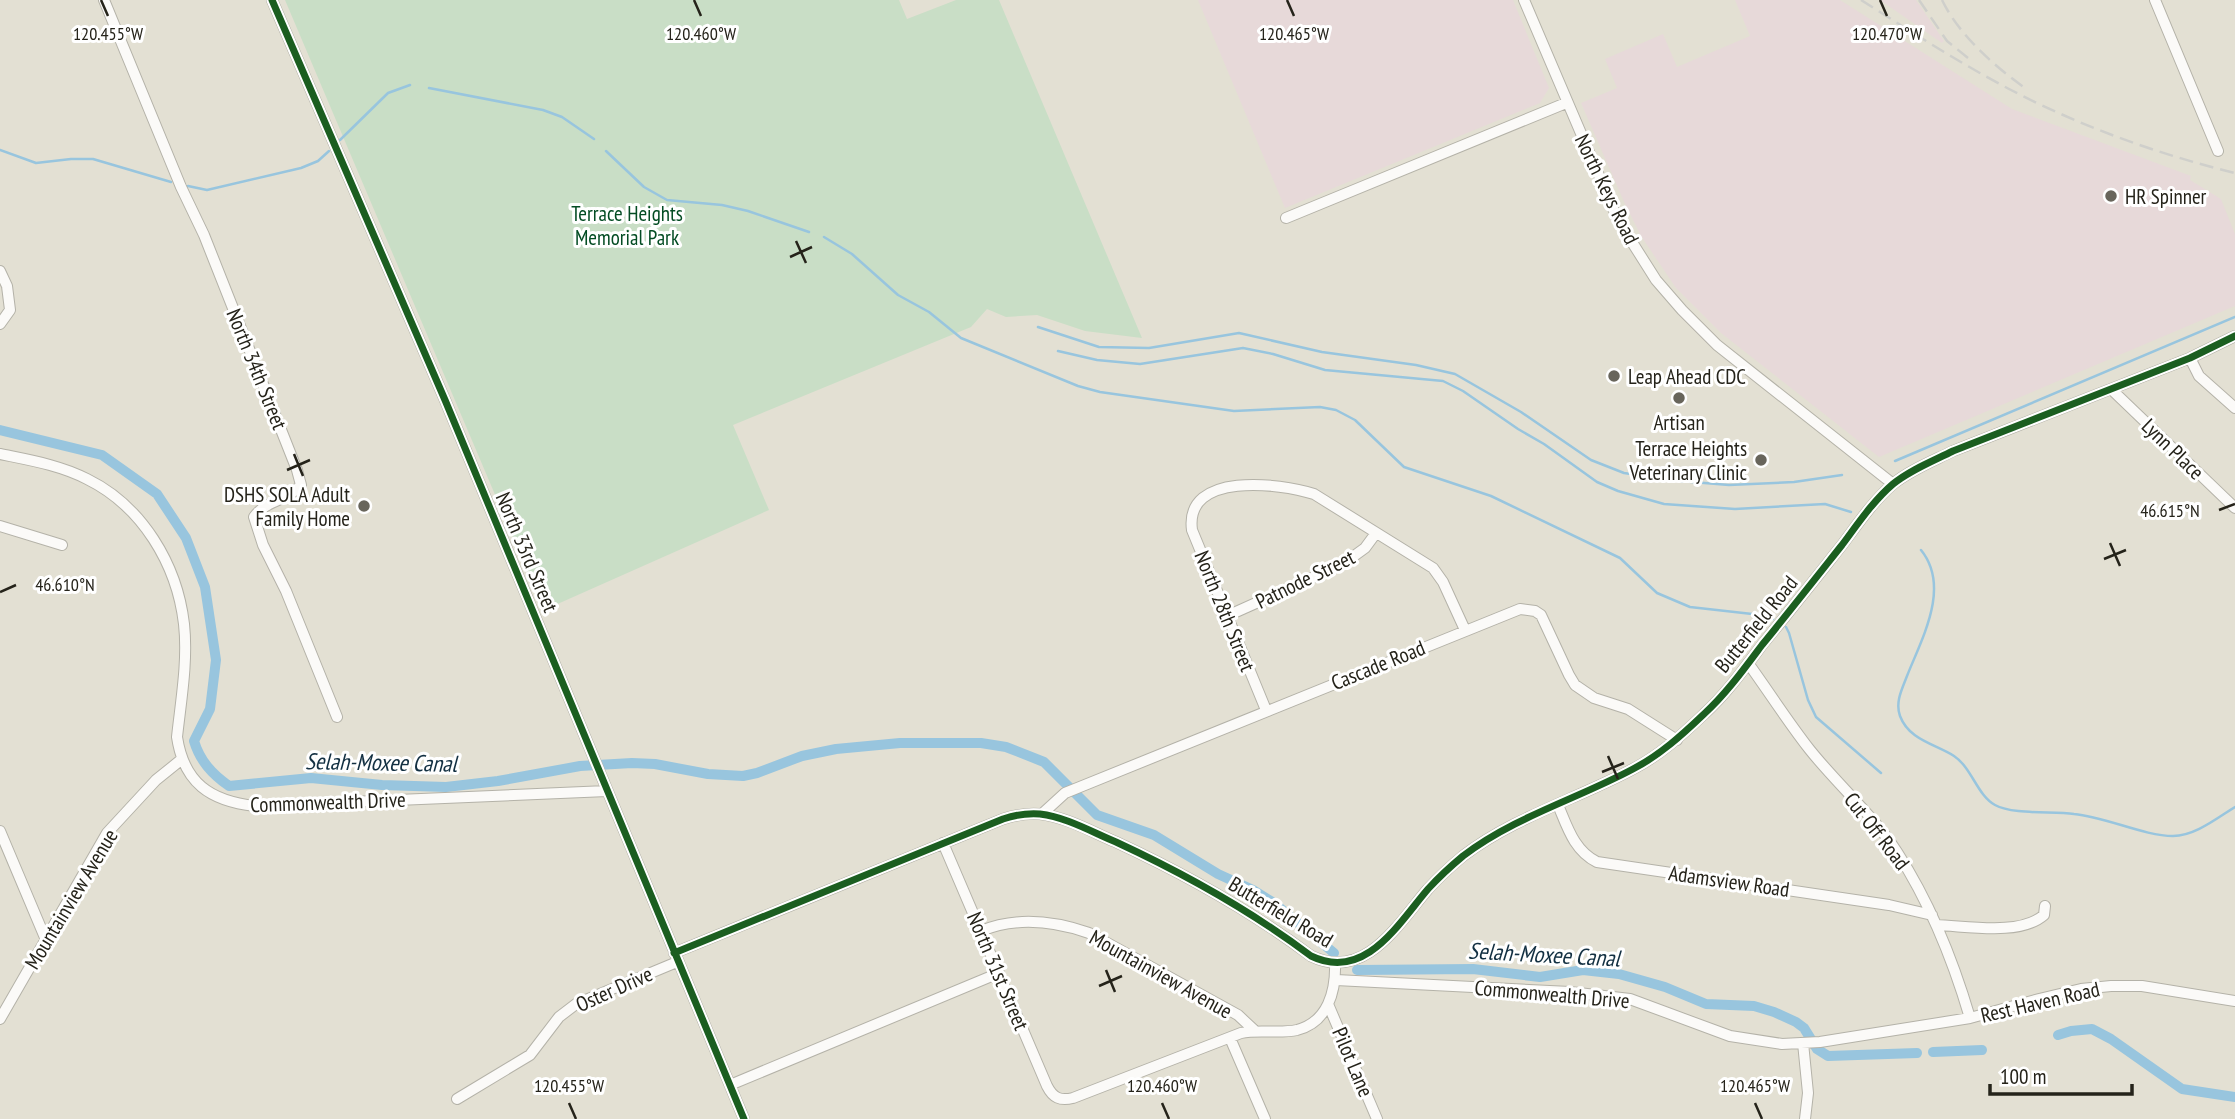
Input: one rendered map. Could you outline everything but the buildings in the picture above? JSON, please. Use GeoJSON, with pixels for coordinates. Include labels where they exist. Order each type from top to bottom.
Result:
{"type":"FeatureCollection","features":[{"type":"Feature","properties":{"kind":"street","name":"North 34th Street"},"geometry":{"type":"LineString","coordinates":[[104,0],[207,245],[297,470],[301,485],[293,494],[262,506],[254,517],[263,545],[286,591],[337,717]]}},
{"type":"Feature","properties":{"kind":"street","name":"North 33rd Street"},"geometry":{"type":"LineString","coordinates":[[272,0],[445,400],[744,1119]]}},
{"type":"Feature","properties":{"kind":"street","name":"North Keys Road"},"geometry":{"type":"LineString","coordinates":[[1524,0],[1618,220],[1656,280],[1717,345],[1893,484]]}},
{"type":"Feature","properties":{"kind":"street"},"geometry":{"type":"LineString","coordinates":[[2155,0],[2218,151]]}},
{"type":"Feature","properties":{"kind":"street"},"geometry":{"type":"LineString","coordinates":[[1286,218],[1566,103]]}},
{"type":"Feature","properties":{"kind":"street"},"geometry":{"type":"LineString","coordinates":[[0,271],[7,286],[10,310],[0,324]]}},
{"type":"Feature","properties":{"kind":"street","name":"Butterfield Road"},"geometry":{"type":"LineString","coordinates":[[676,958],[1003,819],[1042,814],[1078,825],[1244,908],[1322,961],[1335,963],[1359,958],[1381,944],[1448,869],[1481,844],[1524,819],[1636,768],[1677,740],[1707,711],[1748,663],[1869,510],[1893,484],[1953,451],[2190,358],[2235,335]]}},
{"type":"Feature","properties":{"kind":"street"},"geometry":{"type":"LineString","coordinates":[[2190,358],[2199,376],[2235,408]]}},
{"type":"Feature","properties":{"kind":"street","name":"Lynn Place"},"geometry":{"type":"LineString","coordinates":[[2111,389],[2235,508]]}},
{"type":"Feature","properties":{"kind":"street","name":"Commonwealth Drive"},"geometry":{"type":"LineString","coordinates":[[0,454],[65,469],[87,478],[109,491],[143,523],[158,545],[170,570],[184,624],[185,652],[177,737],[182,759],[192,777],[204,790],[220,800],[255,806],[607,791]]}},
{"type":"Feature","properties":{"kind":"street","name":"North 28th Street"},"geometry":{"type":"LineString","coordinates":[[1266,710],[1192,530],[1192,511],[1199,500],[1209,493],[1226,488],[1275,485],[1314,494],[1376,533]]}},
{"type":"Feature","properties":{"kind":"street"},"geometry":{"type":"LineString","coordinates":[[0,526],[62,545]]}},
{"type":"Feature","properties":{"kind":"street"},"geometry":{"type":"LineString","coordinates":[[1376,533],[1433,568],[1443,582],[1465,630]]}},
{"type":"Feature","properties":{"kind":"street","name":"Patnode Street"},"geometry":{"type":"LineString","coordinates":[[1227,616],[1343,564],[1366,548],[1376,533]]}},
{"type":"Feature","properties":{"kind":"street","name":"Cascade Road"},"geometry":{"type":"LineString","coordinates":[[1042,814],[1065,793],[1513,611],[1535,611],[1545,623],[1575,685],[1594,698],[1629,709],[1677,740]]}},
{"type":"Feature","properties":{"kind":"street","name":"Cut Off Road"},"geometry":{"type":"LineString","coordinates":[[1748,663],[1811,750],[1883,831],[1934,920],[1960,983],[1970,1018]]}},
{"type":"Feature","properties":{"kind":"street","name":"Mountainview Avenue"},"geometry":{"type":"LineString","coordinates":[[0,1019],[107,833],[156,780],[182,759]]}},
{"type":"Feature","properties":{"kind":"street","name":"Adamsview Road"},"geometry":{"type":"LineString","coordinates":[[1558,804],[1576,844],[1583,853],[1597,862],[1889,905],[1934,920],[2016,928],[2029,926],[2045,915],[2045,905]]}},
{"type":"Feature","properties":{"kind":"street"},"geometry":{"type":"LineString","coordinates":[[0,831],[46,940]]}},
{"type":"Feature","properties":{"kind":"street","name":"North 31st Street"},"geometry":{"type":"LineString","coordinates":[[943,843],[1047,1086],[1056,1098],[1073,1098],[1230,1038]]}},
{"type":"Feature","properties":{"kind":"street","name":"Mountainview Avenue"},"geometry":{"type":"LineString","coordinates":[[981,930],[1024,921],[1066,925],[1089,933],[1226,1009],[1247,1022],[1254,1030]]}},
{"type":"Feature","properties":{"kind":"street","name":"Oster Drive"},"geometry":{"type":"LineString","coordinates":[[457,1099],[530,1055],[559,1017],[576,1004],[676,958]]}},
{"type":"Feature","properties":{"kind":"street"},"geometry":{"type":"LineString","coordinates":[[1265,1119],[1230,1038],[1254,1030],[1298,1030],[1311,1023],[1328,1004],[1336,980],[1335,963]]}},
{"type":"Feature","properties":{"kind":"street"},"geometry":{"type":"LineString","coordinates":[[730,1085],[999,973]]}},
{"type":"Feature","properties":{"kind":"street","name":"Commonwealth Drive"},"geometry":{"type":"LineString","coordinates":[[1336,980],[1620,997],[1643,1002],[1730,1036],[1782,1044],[1811,1043],[1970,1018]]}},
{"type":"Feature","properties":{"kind":"street","name":"Rest Haven Road"},"geometry":{"type":"LineString","coordinates":[[1970,1018],[2081,989],[2111,986],[2142,986],[2235,1002]]}},
{"type":"Feature","properties":{"kind":"street","name":"Pilot Lane"},"geometry":{"type":"LineString","coordinates":[[1328,1004],[1377,1119]]}},
{"type":"Feature","properties":{"kind":"street"},"geometry":{"type":"LineString","coordinates":[[1805,1119],[1811,1043]]}},
{"type":"Feature","properties":{"kind":"shaded area"},"geometry":{"type":"Polygon","coordinates":[[[1198,0],[1513,0],[1549,88],[1540,103],[1285,208],[1198,0]]]}},
{"type":"Feature","properties":{"kind":"shaded area"},"geometry":{"type":"Polygon","coordinates":[[[1735,0],[1840,0],[2012,109],[2191,176],[2190,180],[2221,199],[2235,234],[2235,306],[1879,457],[1721,333],[1676,288],[1641,236],[1581,103],[1617,88],[1605,59],[1663,34],[1677,67],[1750,36],[1735,0]]]}},
{"type":"Feature","properties":{"kind":"shaded area"},"geometry":{"type":"Polygon","coordinates":[[[1880,0],[1916,0],[1944,41],[1942,43],[1880,0]]]}},
{"type":"Feature","properties":{"kind":"green space","name":"Terrace Heights Memorial Park"},"geometry":{"type":"Polygon","coordinates":[[[285,0],[899,0],[907,19],[956,0],[999,0],[1142,338],[1085,331],[1037,315],[1006,317],[987,309],[971,327],[733,425],[769,510],[544,610],[285,0]]]}},
{"type":"Feature","properties":{"kind":"waterway"},"geometry":{"type":"LineString","coordinates":[[340,140],[388,93],[410,85]]}},
{"type":"Feature","properties":{"kind":"waterway"},"geometry":{"type":"LineString","coordinates":[[429,88],[543,110],[562,117],[594,139]]}},
{"type":"Feature","properties":{"kind":"waterway"},"geometry":{"type":"LineString","coordinates":[[0,150],[36,163],[93,159],[171,182]]}},
{"type":"Feature","properties":{"kind":"waterway"},"geometry":{"type":"LineString","coordinates":[[188,186],[207,190],[301,168],[318,161],[329,151]]}},
{"type":"Feature","properties":{"kind":"waterway"},"geometry":{"type":"LineString","coordinates":[[606,151],[644,187],[667,200],[722,205],[809,232]]}},
{"type":"Feature","properties":{"kind":"waterway"},"geometry":{"type":"LineString","coordinates":[[824,237],[852,254],[898,295],[929,312],[961,338],[1078,386],[1100,392],[1234,411],[1320,407],[1336,410],[1355,420],[1404,467],[1491,496],[1620,558],[1657,593],[1690,607],[1770,616],[1773,619]]}},
{"type":"Feature","properties":{"kind":"waterway"},"geometry":{"type":"LineString","coordinates":[[1895,461],[2235,317]]}},
{"type":"Feature","properties":{"kind":"waterway"},"geometry":{"type":"LineString","coordinates":[[1038,327],[1099,347],[1149,348],[1239,333],[1322,352],[1416,365],[1455,374],[1521,412],[1591,460],[1624,473],[1729,485],[1794,482],[1842,475]]}},
{"type":"Feature","properties":{"kind":"waterway"},"geometry":{"type":"LineString","coordinates":[[1058,351],[1097,360],[1140,364],[1243,348],[1325,370],[1443,381],[1463,391],[1544,444],[1597,482],[1618,491],[1664,504],[1735,509],[1825,504],[1851,512]]}},
{"type":"Feature","properties":{"kind":"waterway","name":"Selah-Moxee Canal"},"geometry":{"type":"LineString","coordinates":[[0,430],[102,455],[157,494],[186,538],[205,587],[216,660],[210,709],[194,741],[207,767],[229,786],[311,778],[382,785],[446,787],[498,781],[580,766],[632,763],[743,776],[802,756],[836,749],[900,743],[981,743],[1006,747],[1044,762],[1097,815],[1154,835],[1218,874],[1253,890],[1274,903],[1334,953]]}},
{"type":"Feature","properties":{"kind":"waterway"},"geometry":{"type":"LineString","coordinates":[[1921,550],[1930,564],[1934,596],[1926,629],[1900,696],[1900,716],[1916,736],[1960,761],[1989,801],[2012,810],[2086,816],[2150,833],[2173,836],[2198,830],[2235,807]]}},
{"type":"Feature","properties":{"kind":"waterway"},"geometry":{"type":"LineString","coordinates":[[1786,627],[1808,700],[1816,717],[1881,773]]}},
{"type":"Feature","properties":{"kind":"waterway","name":"Selah-Moxee Canal"},"geometry":{"type":"LineString","coordinates":[[1357,970],[1473,969],[1540,977],[1583,970],[1619,974],[1665,987],[1706,1004],[1754,1006],[1774,1012],[1804,1028],[1817,1049],[1828,1056],[1917,1053]]}},
{"type":"Feature","properties":{"kind":"waterway","name":"Selah-Moxee Canal"},"geometry":{"type":"LineString","coordinates":[[2058,1035],[2092,1029],[2111,1039],[2182,1089],[2235,1097]]}},
{"type":"Feature","properties":{"kind":"waterway","name":"Selah-Moxee Canal"},"geometry":{"type":"LineString","coordinates":[[1933,1052],[1982,1050]]}},
{"type":"Feature","properties":{"kind":"railway"},"geometry":{"type":"LineString","coordinates":[[1861,0],[1971,68],[2063,115],[2119,138],[2235,173]]}},
{"type":"Feature","properties":{"kind":"railway"},"geometry":{"type":"LineString","coordinates":[[1919,0],[1947,41],[1968,58]]}},
{"type":"Feature","properties":{"kind":"railway"},"geometry":{"type":"LineString","coordinates":[[1942,0],[1978,49],[2025,88]]}},
{"type":"Feature","properties":{"kind":"cycle path"},"geometry":{"type":"LineString","coordinates":[[272,0],[445,400],[744,1119]]}},
{"type":"Feature","properties":{"kind":"cycle path"},"geometry":{"type":"LineString","coordinates":[[674,953],[1003,819],[1035,814],[1079,825],[1167,867],[1241,908],[1311,956],[1330,962],[1348,961],[1364,955],[1392,932],[1445,872],[1483,842],[1524,819],[1612,780],[1643,763],[1662,751],[1687,729],[1727,690],[1872,505],[1900,479],[1953,451],[2190,358],[2235,336]]}},
{"type":"Feature","properties":{"kind":"place","name":"HR Spinner"},"geometry":{"type":"Point","coordinates":[2111,196]}},
{"type":"Feature","properties":{"kind":"place","name":"Leap Ahead CDC"},"geometry":{"type":"Point","coordinates":[1614,376]}},
{"type":"Feature","properties":{"kind":"place","name":"Artisan"},"geometry":{"type":"Point","coordinates":[1679,398]}},
{"type":"Feature","properties":{"kind":"place","name":"Terrace Heights Veterinary Clinic"},"geometry":{"type":"Point","coordinates":[1761,460]}},
{"type":"Feature","properties":{"kind":"place","name":"DSHS SOLA Adult Family Home"},"geometry":{"type":"Point","coordinates":[364,506]}}]}
